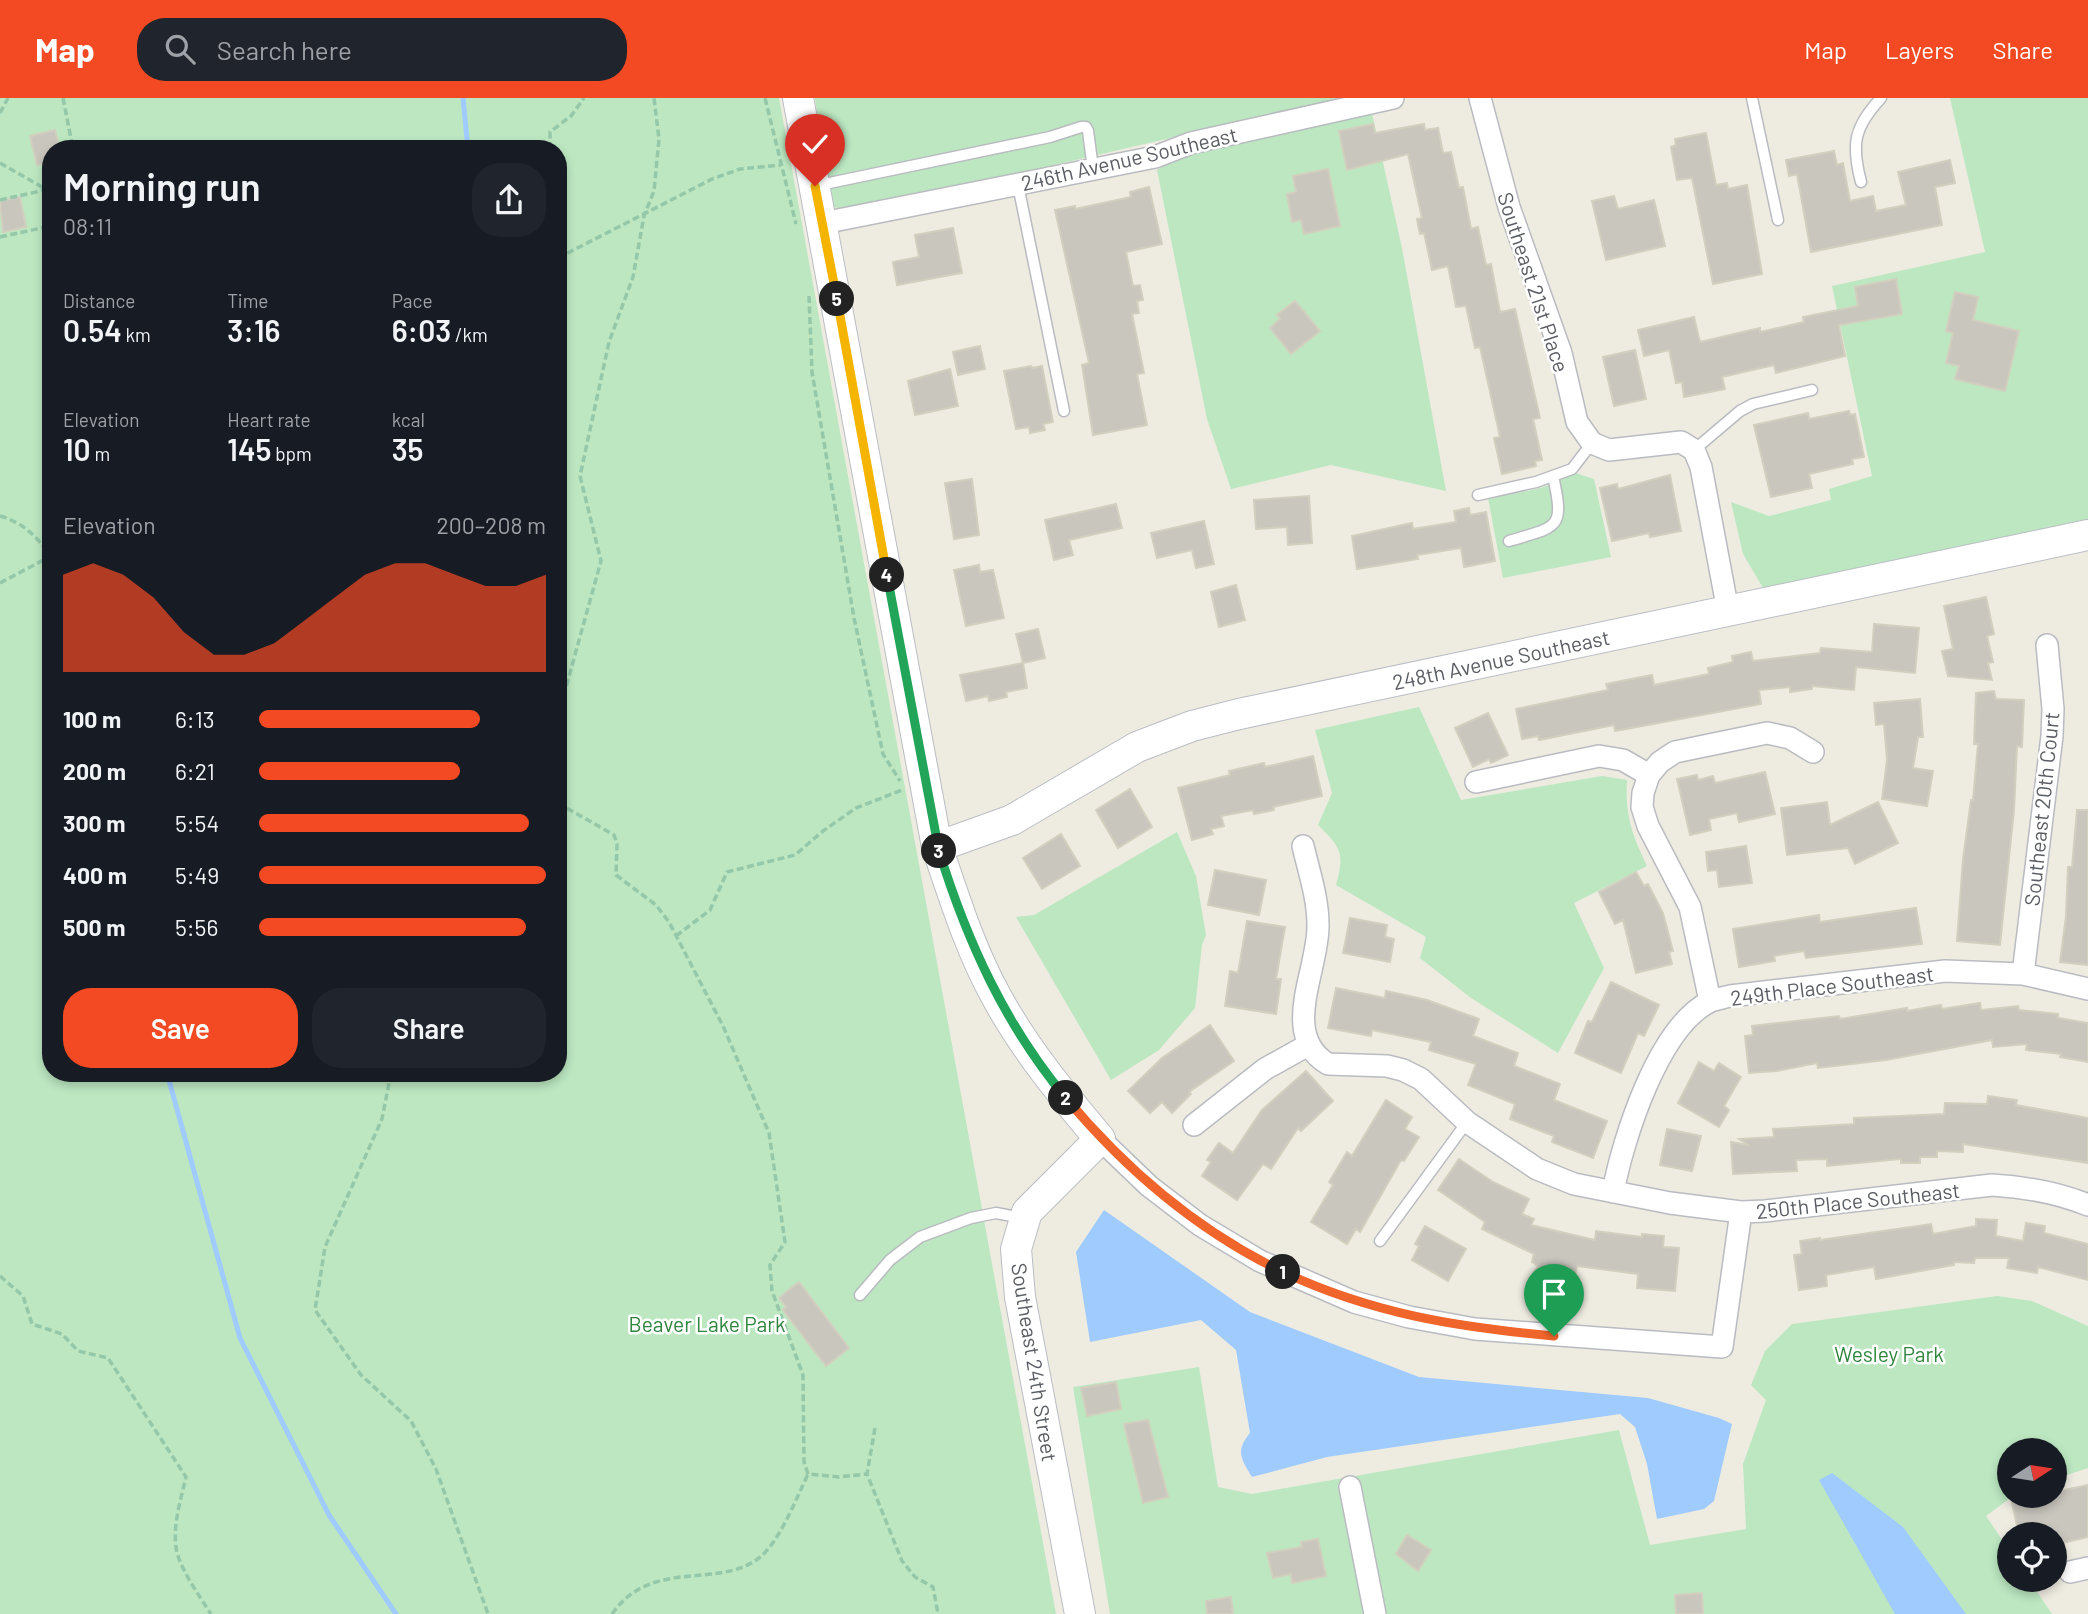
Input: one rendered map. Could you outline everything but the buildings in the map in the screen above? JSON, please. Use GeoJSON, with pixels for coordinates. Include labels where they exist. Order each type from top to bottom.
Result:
{"type":"FeatureCollection","features":[{"type":"Feature","properties":{"kind":"street"},"geometry":{"type":"LineString","coordinates":[[798,98],[802,171],[811,228],[937,847],[957,908],[996,996],[1057,1087],[1100,1139],[1149,1185],[1200,1225],[1260,1261],[1354,1302],[1409,1317],[1475,1329],[1722,1347],[1741,1212]]}},
{"type":"Feature","properties":{"kind":"street","name":"246th Avenue Southeast"},"geometry":{"type":"LineString","coordinates":[[811,228],[1155,157],[1191,143],[1393,98]]}},
{"type":"Feature","properties":{"kind":"street","name":"Southeast 21st Place"},"geometry":{"type":"LineString","coordinates":[[1480,98],[1509,208],[1561,353],[1571,405],[1577,422],[1592,443]]}},
{"type":"Feature","properties":{"kind":"street"},"geometry":{"type":"LineString","coordinates":[[1592,443],[1616,450],[1681,442],[1694,450],[1701,467],[1728,611]]}},
{"type":"Feature","properties":{"kind":"street","name":"248th Avenue Southeast"},"geometry":{"type":"LineString","coordinates":[[937,847],[1012,820],[1130,751],[1192,726],[2088,535]]}},
{"type":"Feature","properties":{"kind":"street","name":"Southeast 20th Court"},"geometry":{"type":"LineString","coordinates":[[2023,974],[2052,736],[2053,709],[2047,645]]}},
{"type":"Feature","properties":{"kind":"street"},"geometry":{"type":"LineString","coordinates":[[1710,1001],[1690,906],[1648,826],[1642,807],[1649,775],[1660,762],[1675,752],[1767,733],[1790,738],[1813,752]]}},
{"type":"Feature","properties":{"kind":"street"},"geometry":{"type":"LineString","coordinates":[[1476,782],[1599,756],[1623,760],[1649,775]]}},
{"type":"Feature","properties":{"kind":"street"},"geometry":{"type":"LineString","coordinates":[[1194,1125],[1265,1069],[1308,1045],[1303,1021],[1318,943],[1318,922],[1315,895],[1303,846]]}},
{"type":"Feature","properties":{"kind":"street","name":"249th Place Southeast"},"geometry":{"type":"LineString","coordinates":[[1613,1192],[1627,1136],[1664,1049],[1693,1013],[1710,1001],[1730,996],[1945,971],[2023,974],[2088,989]]}},
{"type":"Feature","properties":{"kind":"street","name":"250th Place Southeast"},"geometry":{"type":"LineString","coordinates":[[1308,1045],[1328,1064],[1387,1066],[1421,1079],[1467,1122],[1537,1169],[1574,1184],[1670,1203],[1741,1212],[1992,1185],[2024,1186],[2063,1195],[2088,1205]]}},
{"type":"Feature","properties":{"kind":"street","name":"Southeast 24th Street"},"geometry":{"type":"LineString","coordinates":[[1080,1614],[1020,1297],[1016,1248],[1025,1219],[1042,1195],[1100,1139]]}},
{"type":"Feature","properties":{"kind":"street"},"geometry":{"type":"LineString","coordinates":[[1350,1487],[1375,1614]]}},
{"type":"Feature","properties":{"kind":"lane"},"geometry":{"type":"LineString","coordinates":[[1752,98],[1778,220]]}},
{"type":"Feature","properties":{"kind":"lane"},"geometry":{"type":"LineString","coordinates":[[1861,182],[1855,145],[1857,129],[1881,98]]}},
{"type":"Feature","properties":{"kind":"lane"},"geometry":{"type":"LineString","coordinates":[[802,171],[1049,137],[1081,127],[1086,127],[1088,131],[1093,169]]}},
{"type":"Feature","properties":{"kind":"lane"},"geometry":{"type":"LineString","coordinates":[[1018,185],[1064,411]]}},
{"type":"Feature","properties":{"kind":"lane"},"geometry":{"type":"LineString","coordinates":[[1694,450],[1740,411],[1753,404],[1812,390]]}},
{"type":"Feature","properties":{"kind":"lane"},"geometry":{"type":"LineString","coordinates":[[1478,495],[1572,469],[1592,443]]}},
{"type":"Feature","properties":{"kind":"lane"},"geometry":{"type":"LineString","coordinates":[[1509,541],[1554,526],[1558,519],[1558,500],[1553,476]]}},
{"type":"Feature","properties":{"kind":"lane"},"geometry":{"type":"LineString","coordinates":[[1380,1241],[1467,1122]]}},
{"type":"Feature","properties":{"kind":"lane"},"geometry":{"type":"LineString","coordinates":[[860,1295],[890,1260],[920,1237],[984,1215],[996,1213],[1025,1219]]}},
{"type":"Feature","properties":{"kind":"path"},"geometry":{"type":"LineString","coordinates":[[0,113],[8,98]]}},
{"type":"Feature","properties":{"kind":"path"},"geometry":{"type":"LineString","coordinates":[[62,98],[71,140]]}},
{"type":"Feature","properties":{"kind":"path"},"geometry":{"type":"LineString","coordinates":[[550,140],[550,132],[571,116],[584,98]]}},
{"type":"Feature","properties":{"kind":"path"},"geometry":{"type":"LineString","coordinates":[[567,684],[601,561],[580,475],[609,342],[633,277],[644,216],[654,191],[659,139],[654,98]]}},
{"type":"Feature","properties":{"kind":"path"},"geometry":{"type":"LineString","coordinates":[[765,98],[802,171],[811,228]]}},
{"type":"Feature","properties":{"kind":"path"},"geometry":{"type":"LineString","coordinates":[[0,163],[42,188]]}},
{"type":"Feature","properties":{"kind":"path"},"geometry":{"type":"LineString","coordinates":[[567,254],[712,179],[731,172],[802,171]]}},
{"type":"Feature","properties":{"kind":"path"},"geometry":{"type":"LineString","coordinates":[[0,200],[42,191]]}},
{"type":"Feature","properties":{"kind":"path"},"geometry":{"type":"LineString","coordinates":[[0,237],[42,228]]}},
{"type":"Feature","properties":{"kind":"path"},"geometry":{"type":"LineString","coordinates":[[676,936],[710,910],[727,872],[794,855],[856,808],[904,789],[883,754],[854,618],[812,372],[809,294]]}},
{"type":"Feature","properties":{"kind":"path"},"geometry":{"type":"LineString","coordinates":[[0,516],[13,520],[34,533],[42,544]]}},
{"type":"Feature","properties":{"kind":"path"},"geometry":{"type":"LineString","coordinates":[[0,583],[42,561]]}},
{"type":"Feature","properties":{"kind":"path"},"geometry":{"type":"LineString","coordinates":[[567,808],[614,835],[617,844],[616,875],[656,905],[676,936],[723,1026],[769,1133],[785,1242],[770,1265],[772,1291],[803,1375],[804,1462],[808,1474],[785,1523],[761,1557],[738,1569],[684,1575],[649,1584],[621,1602],[612,1614]]}},
{"type":"Feature","properties":{"kind":"path"},"geometry":{"type":"LineString","coordinates":[[389,1082],[382,1119],[325,1247],[315,1310],[361,1375],[411,1421],[436,1469],[488,1614]]}},
{"type":"Feature","properties":{"kind":"path"},"geometry":{"type":"LineString","coordinates":[[0,1276],[23,1296],[32,1324],[62,1334],[78,1351],[108,1358],[164,1441],[186,1477],[175,1526],[176,1549],[211,1614]]}},
{"type":"Feature","properties":{"kind":"path"},"geometry":{"type":"LineString","coordinates":[[875,1428],[867,1474],[902,1561],[915,1577],[933,1587],[938,1614]]}},
{"type":"Feature","properties":{"kind":"path"},"geometry":{"type":"LineString","coordinates":[[808,1474],[839,1477],[867,1474]]}},
{"type":"Feature","properties":{"kind":"green space","name":"Beaver Lake Park"},"geometry":{"type":"Polygon","coordinates":[[[0,98],[779,98],[1056,1614],[0,1614],[0,98]]]}},
{"type":"Feature","properties":{"kind":"green space"},"geometry":{"type":"Polygon","coordinates":[[[815,98],[1343,98],[846,213],[833,206],[828,195],[815,98]]]}},
{"type":"Feature","properties":{"kind":"green space"},"geometry":{"type":"Polygon","coordinates":[[[1950,98],[2088,98],[2088,519],[1763,588],[1743,554],[1731,502],[1769,516],[1831,500],[1829,489],[1872,476],[1832,286],[1985,252],[1950,98]]]}},
{"type":"Feature","properties":{"kind":"green space"},"geometry":{"type":"Polygon","coordinates":[[[1372,113],[1402,248],[1446,491],[1331,465],[1231,489],[1207,419],[1157,170],[1189,151],[1372,113]]]}},
{"type":"Feature","properties":{"kind":"green space"},"geometry":{"type":"Polygon","coordinates":[[[1572,472],[1594,479],[1611,557],[1503,578],[1488,498],[1543,487],[1572,472]]]}},
{"type":"Feature","properties":{"kind":"green space"},"geometry":{"type":"Polygon","coordinates":[[[1419,707],[1461,800],[1602,776],[1627,780],[1627,804],[1631,824],[1647,866],[1574,903],[1604,968],[1558,1053],[1471,998],[1420,958],[1426,937],[1336,885],[1340,865],[1339,851],[1318,825],[1332,793],[1315,730],[1419,707]]]}},
{"type":"Feature","properties":{"kind":"green space"},"geometry":{"type":"Polygon","coordinates":[[[1177,832],[1196,876],[1206,935],[1202,945],[1195,1008],[1159,1050],[1111,1080],[1016,917],[1034,915],[1177,832]]]}},
{"type":"Feature","properties":{"kind":"green space","name":"Wesley Park"},"geometry":{"type":"Polygon","coordinates":[[[1997,1296],[2032,1301],[2088,1326],[2088,1468],[2067,1475],[2067,1438],[1997,1438],[1997,1508],[1986,1516],[1997,1532],[1997,1592],[2037,1592],[2052,1614],[1110,1614],[1073,1387],[1199,1367],[1218,1487],[1252,1494],[1619,1430],[1650,1545],[1746,1529],[1743,1464],[1766,1400],[1751,1385],[1765,1351],[1792,1324],[1997,1296]]]}},
{"type":"Feature","properties":{"kind":"water"},"geometry":{"type":"Polygon","coordinates":[[[1104,1210],[1250,1312],[1419,1377],[1648,1398],[1732,1424],[1714,1501],[1704,1509],[1657,1519],[1647,1464],[1635,1427],[1620,1414],[1327,1457],[1252,1477],[1241,1455],[1242,1445],[1250,1433],[1236,1350],[1201,1320],[1090,1342],[1076,1252],[1104,1210]]]}},
{"type":"Feature","properties":{"kind":"water"},"geometry":{"type":"Polygon","coordinates":[[[1832,1473],[1903,1527],[1966,1614],[1895,1614],[1819,1480],[1832,1473]]]}},
{"type":"Feature","properties":{"kind":"waterway"},"geometry":{"type":"LineString","coordinates":[[463,98],[467,140]]}},
{"type":"Feature","properties":{"kind":"waterway"},"geometry":{"type":"LineString","coordinates":[[169,1082],[240,1338],[329,1515],[396,1614]]}},
{"type":"Feature","properties":{"kind":"route"},"geometry":{"type":"LineString","coordinates":[[815,186],[937,847],[957,908],[977,955],[996,996],[1022,1038],[1057,1087],[1100,1139],[1149,1185],[1200,1225],[1260,1261],[1354,1302],[1409,1317],[1475,1329],[1554,1336]]}}]}
